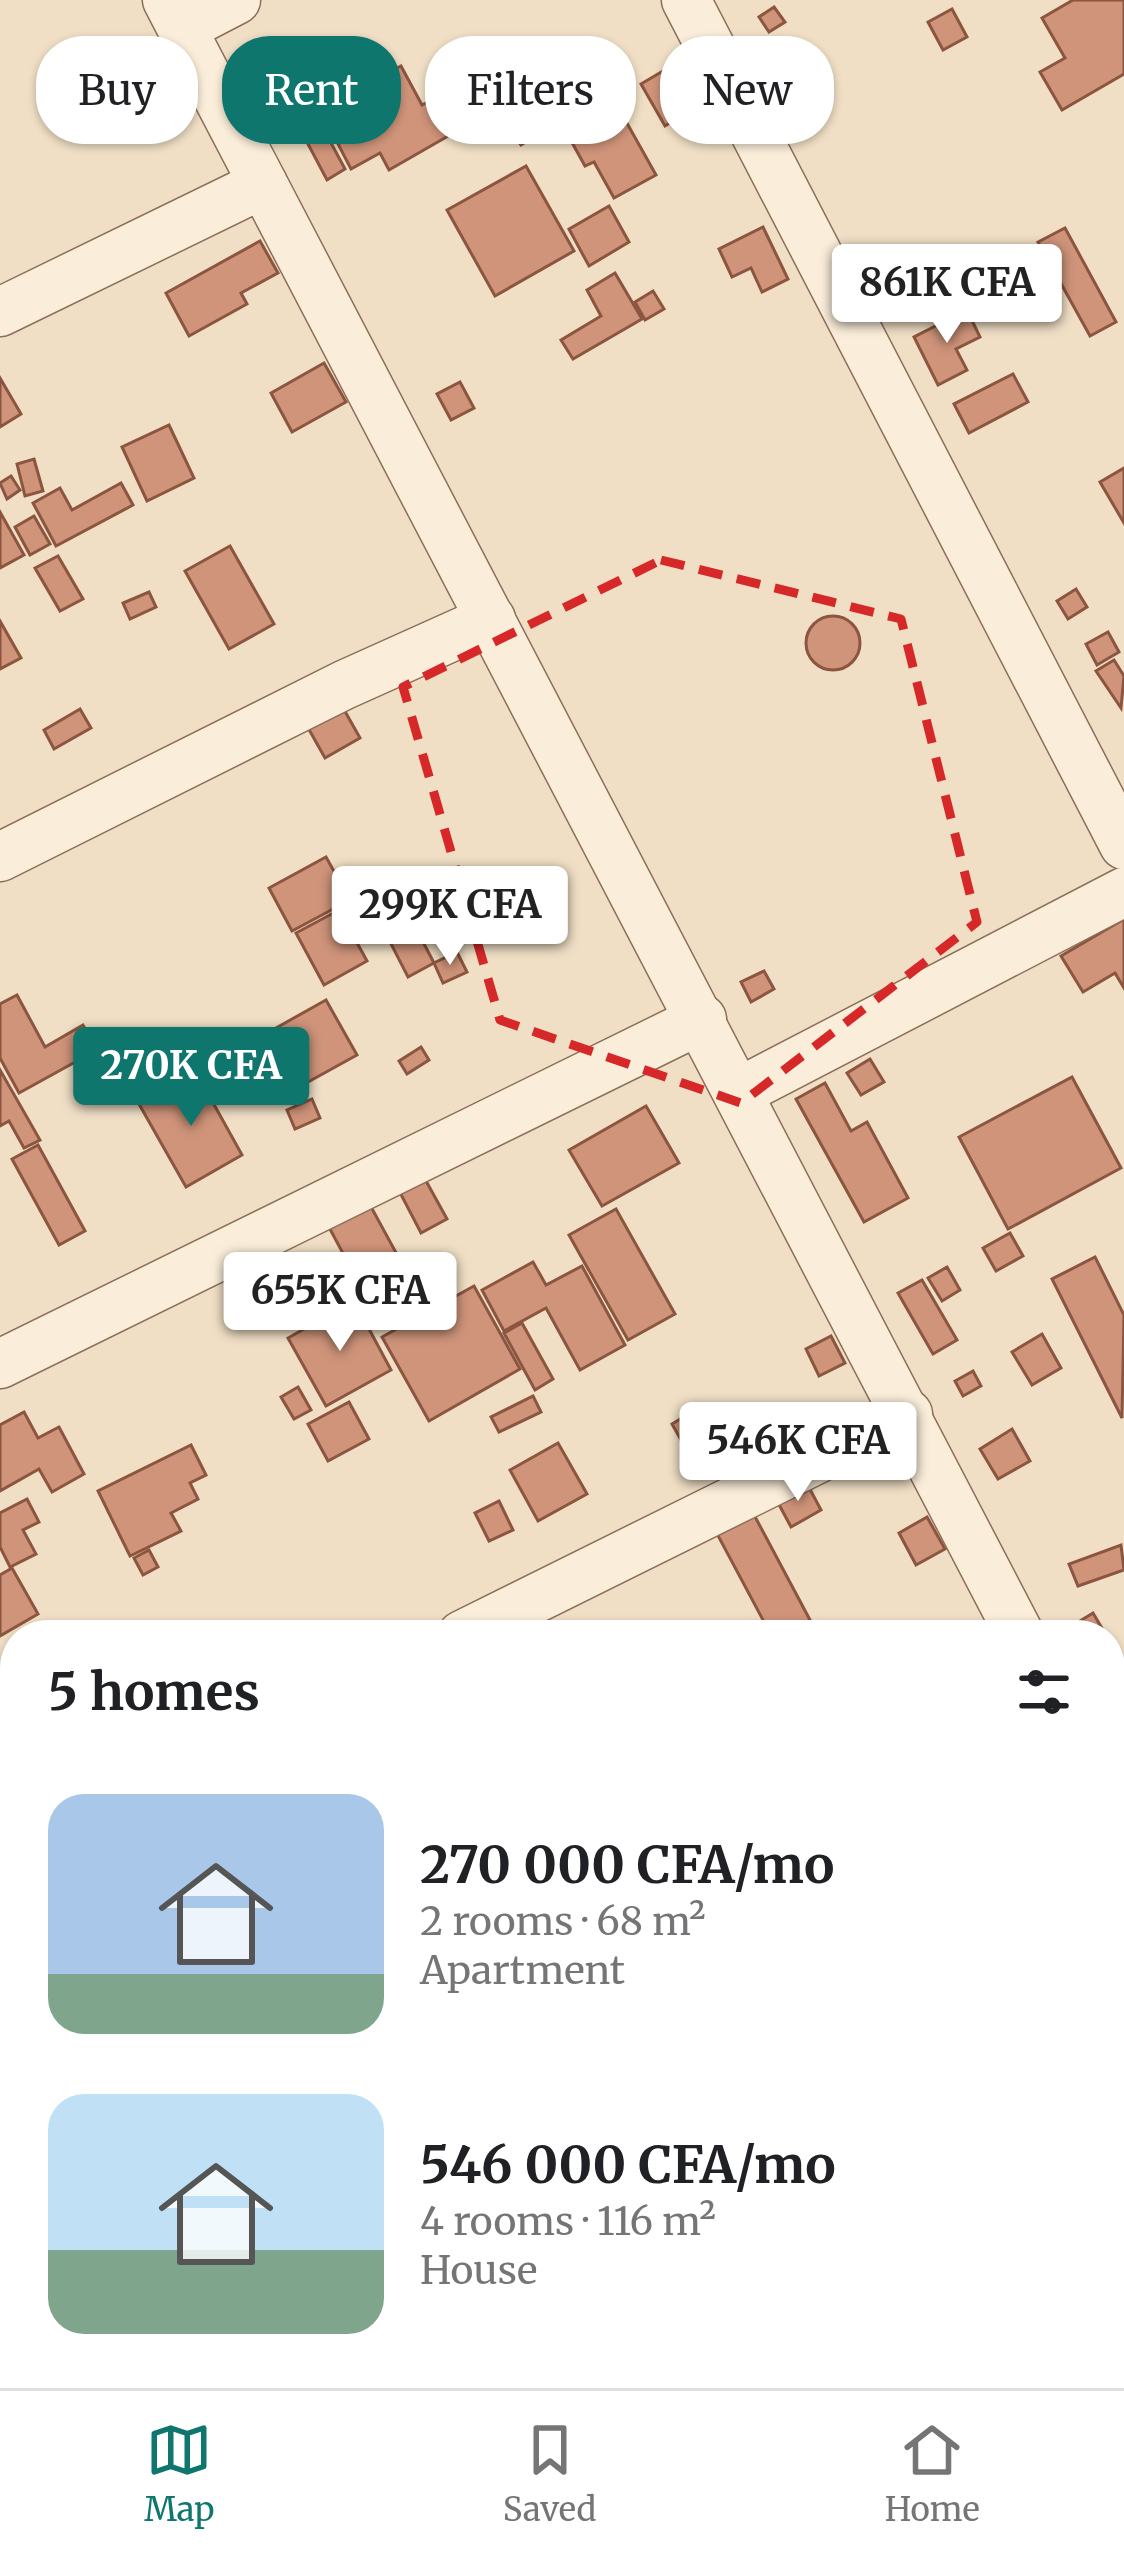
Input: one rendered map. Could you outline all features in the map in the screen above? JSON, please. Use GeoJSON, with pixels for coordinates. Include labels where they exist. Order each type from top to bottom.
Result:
{"type":"FeatureCollection","features":[{"type":"Feature","properties":{"kind":"street"},"geometry":{"type":"LineString","coordinates":[[236,0],[174,14],[1013,1620]]}},
{"type":"Feature","properties":{"kind":"street"},"geometry":{"type":"LineString","coordinates":[[686,0],[1124,845]]}},
{"type":"Feature","properties":{"kind":"street"},"geometry":{"type":"LineString","coordinates":[[0,312],[263,184]]}},
{"type":"Feature","properties":{"kind":"street"},"geometry":{"type":"LineString","coordinates":[[0,857],[344,685],[491,620]]}},
{"type":"Feature","properties":{"kind":"street"},"geometry":{"type":"LineString","coordinates":[[739,1092],[1124,892]]}},
{"type":"Feature","properties":{"kind":"street"},"geometry":{"type":"LineString","coordinates":[[0,1364],[702,1018]]}},
{"type":"Feature","properties":{"kind":"street"},"geometry":{"type":"LineString","coordinates":[[492,1620],[908,1414]]}},
{"type":"Feature","properties":{"kind":"highlighted area"},"geometry":{"type":"Polygon","coordinates":[[[661,560],[901,619],[977,922],[741,1103],[500,1020],[403,687],[661,560]]]}},
{"type":"Feature","properties":{"kind":"building"},"geometry":{"type":"Polygon","coordinates":[[[1073,0],[1124,0],[1124,74],[1062,110],[1040,72],[1065,58],[1042,18],[1073,0]]]}},
{"type":"Feature","properties":{"kind":"building"},"geometry":{"type":"Polygon","coordinates":[[[774,7],[785,22],[769,32],[759,17],[774,7]]]}},
{"type":"Feature","properties":{"kind":"building"},"geometry":{"type":"Polygon","coordinates":[[[952,9],[967,37],[943,50],[928,22],[952,9]]]}},
{"type":"Feature","properties":{"kind":"building"},"geometry":{"type":"Polygon","coordinates":[[[401,66],[425,103],[425,144],[434,144],[389,170],[380,153],[351,169],[338,144],[401,144],[401,66]]]}},
{"type":"Feature","properties":{"kind":"building"},"geometry":{"type":"Polygon","coordinates":[[[660,73],[660,117],[641,84],[660,73]]]}},
{"type":"Feature","properties":{"kind":"building"},"geometry":{"type":"Polygon","coordinates":[[[636,139],[656,175],[614,198],[594,162],[585,166],[573,144],[636,144],[636,139]]]}},
{"type":"Feature","properties":{"kind":"building"},"geometry":{"type":"Polygon","coordinates":[[[308,144],[332,144],[345,169],[327,180],[308,144]]]}},
{"type":"Feature","properties":{"kind":"building"},"geometry":{"type":"Polygon","coordinates":[[[526,166],[574,251],[495,296],[447,210],[526,166]]]}},
{"type":"Feature","properties":{"kind":"building"},"geometry":{"type":"Polygon","coordinates":[[[609,206],[629,242],[589,266],[569,229],[609,206]]]}},
{"type":"Feature","properties":{"kind":"building"},"geometry":{"type":"Polygon","coordinates":[[[763,227],[788,279],[762,292],[751,268],[732,277],[719,249],[763,227]]]}},
{"type":"Feature","properties":{"kind":"building"},"geometry":{"type":"Polygon","coordinates":[[[1065,228],[1116,322],[1090,336],[1038,242],[1065,228]]]}},
{"type":"Feature","properties":{"kind":"building"},"geometry":{"type":"Polygon","coordinates":[[[260,241],[278,273],[241,293],[247,304],[189,336],[166,293],[260,241]]]}},
{"type":"Feature","properties":{"kind":"building"},"geometry":{"type":"Polygon","coordinates":[[[615,273],[642,319],[573,359],[561,340],[601,316],[587,290],[615,273]]]}},
{"type":"Feature","properties":{"kind":"building"},"geometry":{"type":"Polygon","coordinates":[[[653,291],[664,309],[645,320],[635,302],[653,291]]]}},
{"type":"Feature","properties":{"kind":"building"},"geometry":{"type":"Polygon","coordinates":[[[967,310],[980,337],[956,349],[967,370],[938,385],[914,337],[967,310]]]}},
{"type":"Feature","properties":{"kind":"building"},"geometry":{"type":"Polygon","coordinates":[[[324,363],[346,402],[292,432],[271,393],[324,363]]]}},
{"type":"Feature","properties":{"kind":"building"},"geometry":{"type":"Polygon","coordinates":[[[1013,374],[1028,402],[969,433],[954,404],[1013,374]]]}},
{"type":"Feature","properties":{"kind":"building"},"geometry":{"type":"Polygon","coordinates":[[[0,378],[21,414],[0,427],[0,378]]]}},
{"type":"Feature","properties":{"kind":"building"},"geometry":{"type":"Polygon","coordinates":[[[460,382],[474,408],[451,420],[437,394],[460,382]]]}},
{"type":"Feature","properties":{"kind":"building"},"geometry":{"type":"Polygon","coordinates":[[[169,425],[194,478],[147,501],[122,447],[169,425]]]}},
{"type":"Feature","properties":{"kind":"building"},"geometry":{"type":"Polygon","coordinates":[[[34,459],[43,491],[25,496],[17,464],[34,459]]]}},
{"type":"Feature","properties":{"kind":"building"},"geometry":{"type":"Polygon","coordinates":[[[1124,468],[1124,523],[1100,482],[1124,468]]]}},
{"type":"Feature","properties":{"kind":"building"},"geometry":{"type":"Polygon","coordinates":[[[11,476],[20,490],[7,499],[0,483],[11,476]]]}},
{"type":"Feature","properties":{"kind":"building"},"geometry":{"type":"Polygon","coordinates":[[[121,483],[133,505],[56,546],[33,503],[60,488],[72,510],[121,483]]]}},
{"type":"Feature","properties":{"kind":"building"},"geometry":{"type":"Polygon","coordinates":[[[0,512],[24,555],[0,568],[0,512]]]}},
{"type":"Feature","properties":{"kind":"building"},"geometry":{"type":"Polygon","coordinates":[[[34,516],[50,544],[30,555],[15,527],[34,516]]]}},
{"type":"Feature","properties":{"kind":"building"},"geometry":{"type":"Polygon","coordinates":[[[230,546],[274,624],[229,649],[185,571],[230,546]]]}},
{"type":"Feature","properties":{"kind":"building"},"geometry":{"type":"Polygon","coordinates":[[[58,556],[83,599],[60,611],[35,568],[58,556]]]}},
{"type":"Feature","properties":{"kind":"building"},"geometry":{"type":"Polygon","coordinates":[[[1076,589],[1087,607],[1068,619],[1057,601],[1076,589]]]}},
{"type":"Feature","properties":{"kind":"building"},"geometry":{"type":"Polygon","coordinates":[[[149,592],[156,607],[130,619],[123,603],[149,592]]]}},
{"type":"Feature","properties":{"kind":"building"},"geometry":{"type":"Polygon","coordinates":[[[833,616],[852,624],[860,643],[852,662],[833,670],[814,662],[806,643],[814,624],[833,616]]]}},
{"type":"Feature","properties":{"kind":"building"},"geometry":{"type":"Polygon","coordinates":[[[0,621],[21,658],[0,669],[0,621]]]}},
{"type":"Feature","properties":{"kind":"building"},"geometry":{"type":"Polygon","coordinates":[[[1108,632],[1119,652],[1097,665],[1086,644],[1108,632]]]}},
{"type":"Feature","properties":{"kind":"building"},"geometry":{"type":"Polygon","coordinates":[[[1114,660],[1124,676],[1121,708],[1096,671],[1114,660]]]}},
{"type":"Feature","properties":{"kind":"building"},"geometry":{"type":"Polygon","coordinates":[[[342,706],[360,738],[325,758],[307,726],[342,706]]]}},
{"type":"Feature","properties":{"kind":"building"},"geometry":{"type":"Polygon","coordinates":[[[80,709],[91,728],[54,749],[44,730],[80,709]]]}},
{"type":"Feature","properties":{"kind":"building"},"geometry":{"type":"Polygon","coordinates":[[[326,857],[350,900],[292,931],[269,888],[326,857]]]}},
{"type":"Feature","properties":{"kind":"building"},"geometry":{"type":"Polygon","coordinates":[[[393,884],[434,963],[408,977],[367,897],[393,884]]]}},
{"type":"Feature","properties":{"kind":"building"},"geometry":{"type":"Polygon","coordinates":[[[339,910],[367,961],[324,985],[296,933],[339,910]]]}},
{"type":"Feature","properties":{"kind":"building"},"geometry":{"type":"Polygon","coordinates":[[[1124,919],[1124,988],[1115,973],[1083,992],[1061,956],[1124,919]]]}},
{"type":"Feature","properties":{"kind":"building"},"geometry":{"type":"Polygon","coordinates":[[[457,952],[467,972],[443,983],[434,963],[457,952]]]}},
{"type":"Feature","properties":{"kind":"building"},"geometry":{"type":"Polygon","coordinates":[[[764,971],[774,989],[751,1002],[741,982],[764,971]]]}},
{"type":"Feature","properties":{"kind":"building"},"geometry":{"type":"Polygon","coordinates":[[[17,995],[45,1047],[83,1025],[97,1050],[19,1093],[0,1058],[0,1004],[17,995]]]}},
{"type":"Feature","properties":{"kind":"building"},"geometry":{"type":"Polygon","coordinates":[[[326,1000],[357,1055],[308,1082],[276,1028],[326,1000]]]}},
{"type":"Feature","properties":{"kind":"building"},"geometry":{"type":"Polygon","coordinates":[[[421,1047],[429,1060],[407,1074],[399,1061],[421,1047]]]}},
{"type":"Feature","properties":{"kind":"building"},"geometry":{"type":"Polygon","coordinates":[[[870,1059],[884,1082],[861,1095],[847,1073],[870,1059]]]}},
{"type":"Feature","properties":{"kind":"building"},"geometry":{"type":"Polygon","coordinates":[[[0,1070],[40,1140],[24,1148],[9,1121],[0,1126],[0,1070]]]}},
{"type":"Feature","properties":{"kind":"building"},"geometry":{"type":"Polygon","coordinates":[[[196,1072],[242,1155],[186,1187],[139,1104],[196,1072]]]}},
{"type":"Feature","properties":{"kind":"building"},"geometry":{"type":"Polygon","coordinates":[[[1072,1077],[1121,1168],[1008,1229],[959,1137],[1072,1077]]]}},
{"type":"Feature","properties":{"kind":"building"},"geometry":{"type":"Polygon","coordinates":[[[825,1083],[851,1131],[867,1122],[908,1198],[864,1222],[796,1099],[825,1083]]]}},
{"type":"Feature","properties":{"kind":"building"},"geometry":{"type":"Polygon","coordinates":[[[312,1099],[320,1118],[295,1129],[287,1110],[312,1099]]]}},
{"type":"Feature","properties":{"kind":"building"},"geometry":{"type":"Polygon","coordinates":[[[646,1106],[679,1163],[602,1206],[569,1150],[646,1106]]]}},
{"type":"Feature","properties":{"kind":"building"},"geometry":{"type":"Polygon","coordinates":[[[38,1145],[85,1231],[59,1245],[12,1159],[38,1145]]]}},
{"type":"Feature","properties":{"kind":"building"},"geometry":{"type":"Polygon","coordinates":[[[420,1170],[447,1219],[421,1233],[395,1183],[420,1170]]]}},
{"type":"Feature","properties":{"kind":"building"},"geometry":{"type":"Polygon","coordinates":[[[364,1194],[418,1293],[376,1315],[323,1216],[364,1194]]]}},
{"type":"Feature","properties":{"kind":"building"},"geometry":{"type":"Polygon","coordinates":[[[616,1209],[675,1314],[628,1340],[569,1235],[616,1209]]]}},
{"type":"Feature","properties":{"kind":"building"},"geometry":{"type":"Polygon","coordinates":[[[1010,1233],[1023,1256],[996,1271],[983,1248],[1010,1233]]]}},
{"type":"Feature","properties":{"kind":"building"},"geometry":{"type":"Polygon","coordinates":[[[1095,1257],[1124,1315],[1122,1418],[1052,1279],[1095,1257]]]}},
{"type":"Feature","properties":{"kind":"building"},"geometry":{"type":"Polygon","coordinates":[[[533,1262],[546,1285],[582,1266],[625,1345],[580,1370],[546,1308],[504,1331],[482,1290],[533,1262]]]}},
{"type":"Feature","properties":{"kind":"building"},"geometry":{"type":"Polygon","coordinates":[[[947,1267],[960,1290],[942,1301],[928,1278],[947,1267]]]}},
{"type":"Feature","properties":{"kind":"building"},"geometry":{"type":"Polygon","coordinates":[[[922,1280],[957,1340],[933,1354],[898,1293],[922,1280]]]}},
{"type":"Feature","properties":{"kind":"building"},"geometry":{"type":"Polygon","coordinates":[[[474,1286],[520,1369],[429,1421],[382,1337],[474,1286]]]}},
{"type":"Feature","properties":{"kind":"building"},"geometry":{"type":"Polygon","coordinates":[[[354,1301],[391,1370],[326,1406],[288,1338],[354,1301]]]}},
{"type":"Feature","properties":{"kind":"building"},"geometry":{"type":"Polygon","coordinates":[[[522,1323],[553,1379],[535,1390],[504,1333],[522,1323]]]}},
{"type":"Feature","properties":{"kind":"building"},"geometry":{"type":"Polygon","coordinates":[[[1042,1334],[1061,1368],[1032,1385],[1012,1352],[1042,1334]]]}},
{"type":"Feature","properties":{"kind":"building"},"geometry":{"type":"Polygon","coordinates":[[[831,1336],[845,1363],[819,1376],[806,1349],[831,1336]]]}},
{"type":"Feature","properties":{"kind":"building"},"geometry":{"type":"Polygon","coordinates":[[[973,1371],[981,1386],[963,1396],[955,1381],[973,1371]]]}},
{"type":"Feature","properties":{"kind":"building"},"geometry":{"type":"Polygon","coordinates":[[[298,1387],[311,1410],[294,1419],[281,1397],[298,1387]]]}},
{"type":"Feature","properties":{"kind":"building"},"geometry":{"type":"Polygon","coordinates":[[[533,1396],[541,1412],[499,1432],[491,1417],[533,1396]]]}},
{"type":"Feature","properties":{"kind":"building"},"geometry":{"type":"Polygon","coordinates":[[[349,1402],[369,1439],[328,1461],[308,1424],[349,1402]]]}},
{"type":"Feature","properties":{"kind":"building"},"geometry":{"type":"Polygon","coordinates":[[[695,1410],[709,1433],[685,1447],[672,1424],[695,1410]]]}},
{"type":"Feature","properties":{"kind":"building"},"geometry":{"type":"Polygon","coordinates":[[[24,1412],[38,1438],[59,1427],[84,1474],[52,1492],[39,1469],[0,1491],[0,1425],[24,1412]]]}},
{"type":"Feature","properties":{"kind":"building"},"geometry":{"type":"Polygon","coordinates":[[[1012,1429],[1030,1461],[998,1479],[980,1449],[1012,1429]]]}},
{"type":"Feature","properties":{"kind":"building"},"geometry":{"type":"Polygon","coordinates":[[[558,1443],[587,1494],[538,1521],[510,1470],[558,1443]]]}},
{"type":"Feature","properties":{"kind":"building"},"geometry":{"type":"Polygon","coordinates":[[[191,1445],[206,1475],[190,1483],[198,1499],[171,1513],[181,1531],[130,1556],[98,1491],[191,1445]]]}},
{"type":"Feature","properties":{"kind":"building"},"geometry":{"type":"Polygon","coordinates":[[[805,1480],[821,1510],[791,1527],[775,1497],[805,1480]]]}},
{"type":"Feature","properties":{"kind":"building"},"geometry":{"type":"Polygon","coordinates":[[[27,1499],[39,1522],[23,1530],[36,1554],[10,1567],[0,1547],[0,1513],[27,1499]]]}},
{"type":"Feature","properties":{"kind":"building"},"geometry":{"type":"Polygon","coordinates":[[[499,1501],[513,1530],[489,1541],[475,1513],[499,1501]]]}},
{"type":"Feature","properties":{"kind":"building"},"geometry":{"type":"Polygon","coordinates":[[[752,1511],[810,1620],[763,1620],[715,1530],[752,1511]]]}},
{"type":"Feature","properties":{"kind":"building"},"geometry":{"type":"Polygon","coordinates":[[[927,1517],[945,1549],[916,1565],[899,1533],[927,1517]]]}},
{"type":"Feature","properties":{"kind":"building"},"geometry":{"type":"Polygon","coordinates":[[[1121,1545],[1124,1570],[1078,1586],[1069,1564],[1121,1545]]]}},
{"type":"Feature","properties":{"kind":"building"},"geometry":{"type":"Polygon","coordinates":[[[149,1550],[158,1567],[143,1575],[134,1558],[149,1550]]]}},
{"type":"Feature","properties":{"kind":"building"},"geometry":{"type":"Polygon","coordinates":[[[12,1568],[38,1614],[28,1620],[0,1620],[0,1575],[12,1568]]]}}]}
